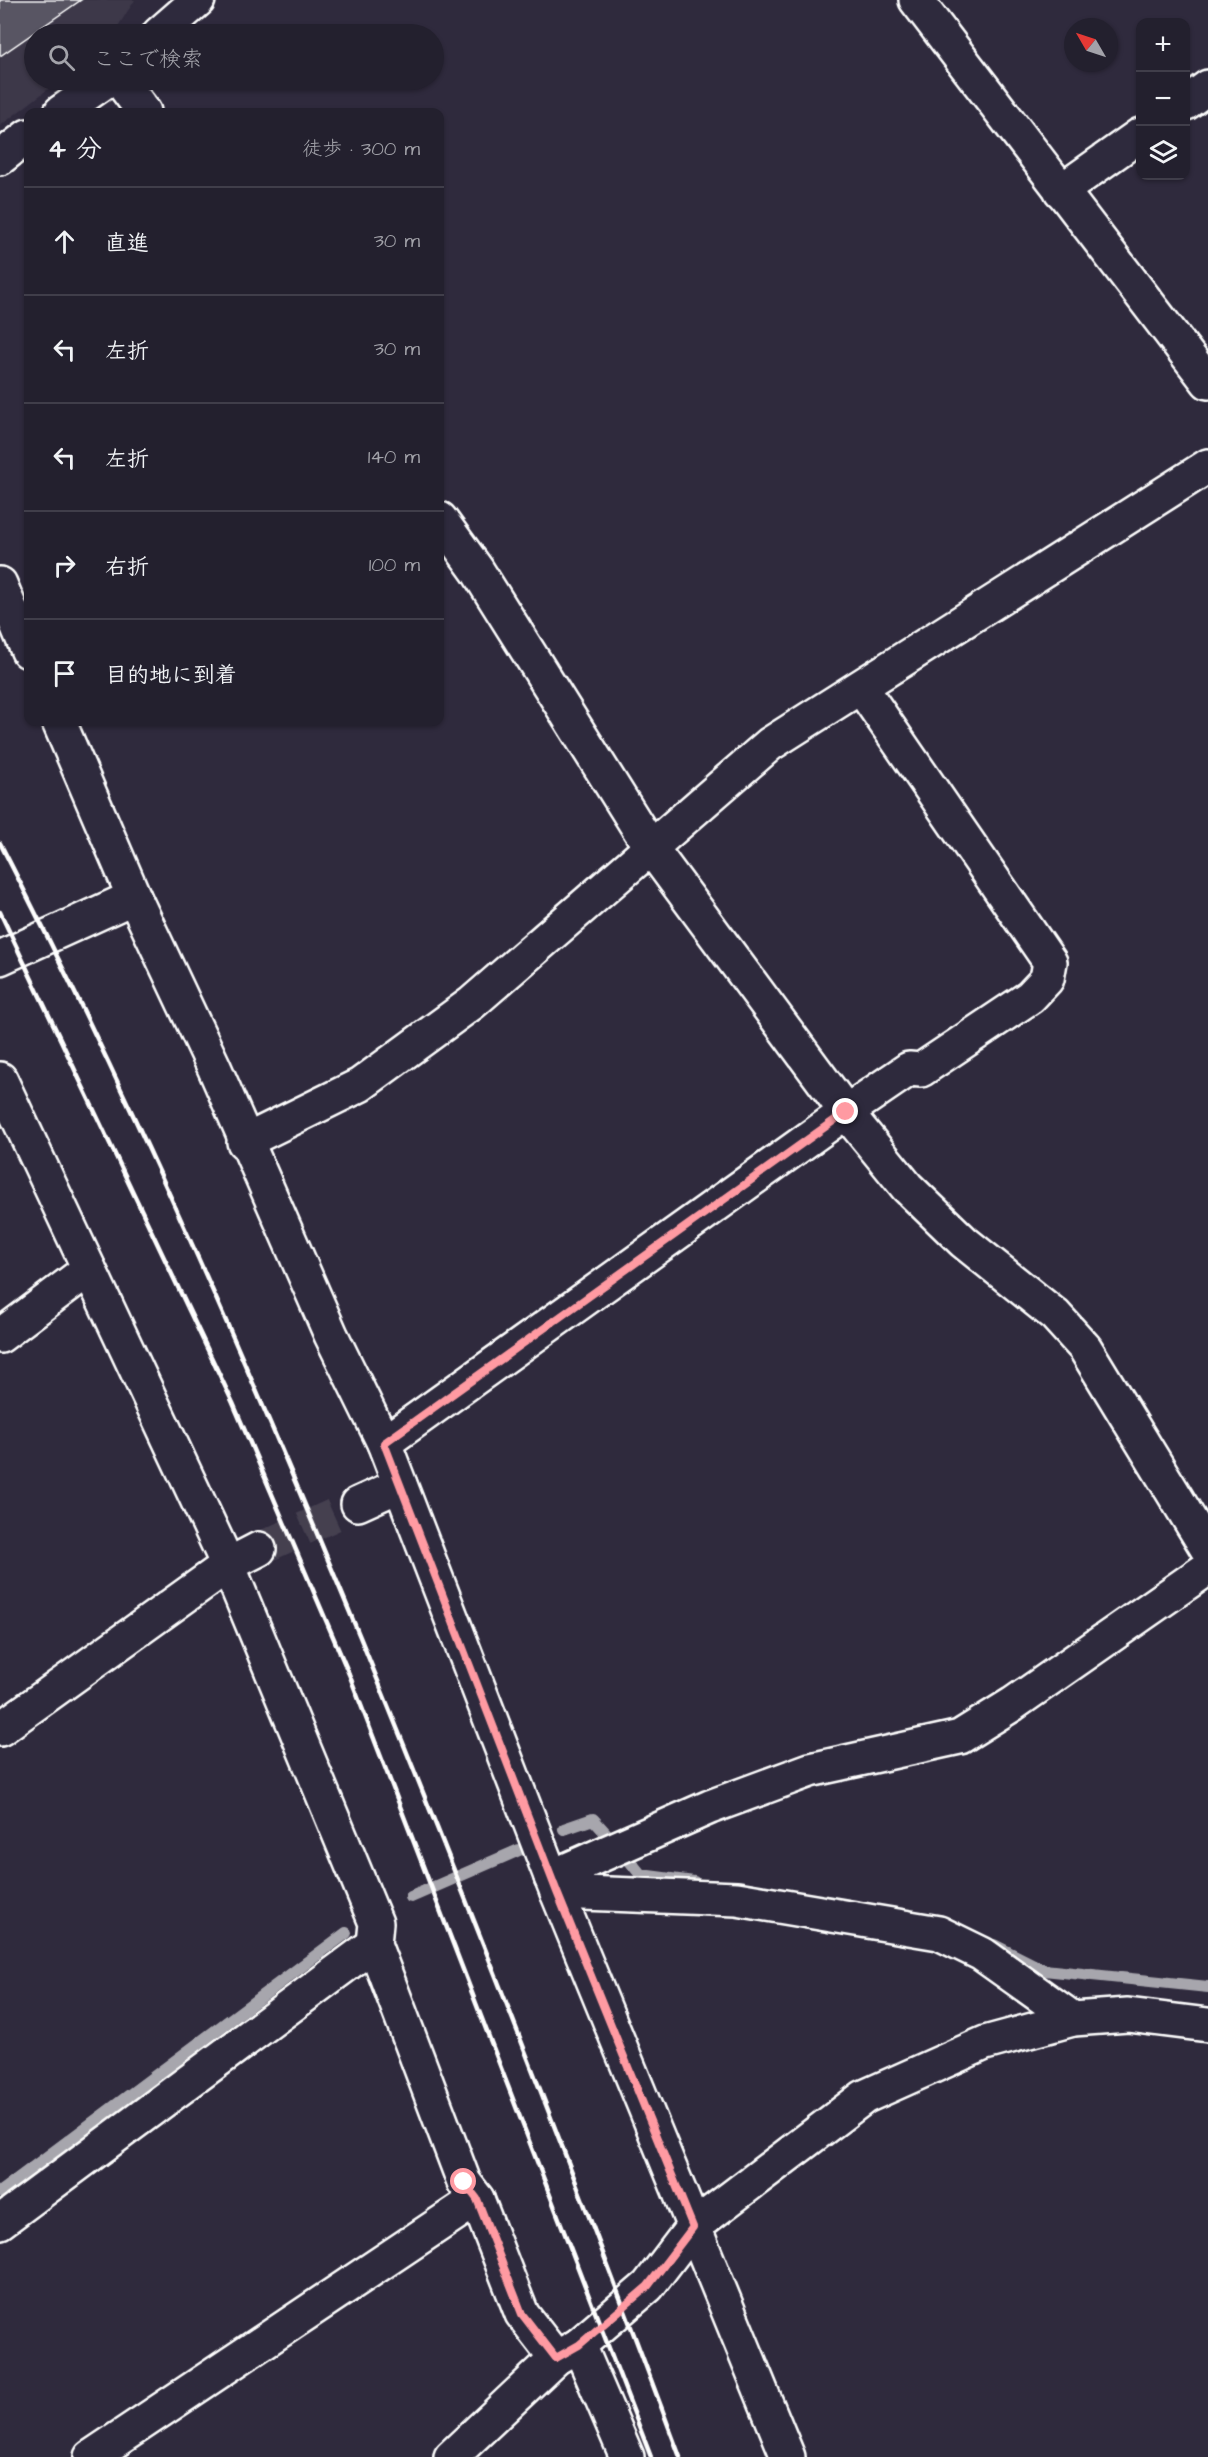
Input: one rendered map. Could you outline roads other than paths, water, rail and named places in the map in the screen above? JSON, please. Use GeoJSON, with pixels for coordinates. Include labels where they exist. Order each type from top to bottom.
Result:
{"type":"FeatureCollection","features":[{"type":"Feature","properties":{"kind":"street"},"geometry":{"type":"LineString","coordinates":[[170,24],[198,0]]}},
{"type":"Feature","properties":{"kind":"street"},"geometry":{"type":"LineString","coordinates":[[916,0],[1208,382]]}},
{"type":"Feature","properties":{"kind":"street"},"geometry":{"type":"LineString","coordinates":[[1190,100],[1208,87]]}},
{"type":"Feature","properties":{"kind":"street"},"geometry":{"type":"LineString","coordinates":[[68,108],[93,90]]}},
{"type":"Feature","properties":{"kind":"street"},"geometry":{"type":"LineString","coordinates":[[128,90],[141,108]]}},
{"type":"Feature","properties":{"kind":"street"},"geometry":{"type":"LineString","coordinates":[[1061,192],[1136,138]]}},
{"type":"Feature","properties":{"kind":"street"},"geometry":{"type":"LineString","coordinates":[[0,158],[24,139]]}},
{"type":"Feature","properties":{"kind":"street"},"geometry":{"type":"LineString","coordinates":[[244,1142],[360,1085],[472,1004],[770,744],[1208,466]]}},
{"type":"Feature","properties":{"kind":"street"},"geometry":{"type":"LineString","coordinates":[[444,525],[477,570],[651,848],[846,1112],[907,1187],[964,1242],[1055,1315],[1085,1348],[1208,1550]]}},
{"type":"Feature","properties":{"kind":"street"},"geometry":{"type":"LineString","coordinates":[[0,584],[24,641]]}},
{"type":"Feature","properties":{"kind":"street"},"geometry":{"type":"LineString","coordinates":[[384,1443],[846,1112],[909,1069],[921,1070],[1030,997],[1047,979],[1050,962],[861,687]]}},
{"type":"Feature","properties":{"kind":"street"},"geometry":{"type":"LineString","coordinates":[[61,726],[134,897],[214,1067],[244,1142],[331,1335],[384,1443],[554,1884],[788,2457]]}},
{"type":"Feature","properties":{"kind":"street"},"geometry":{"type":"LineString","coordinates":[[0,958],[134,897]]}},
{"type":"Feature","properties":{"kind":"street"},"geometry":{"type":"LineString","coordinates":[[0,1079],[228,1565],[376,1923],[374,1944],[464,2182],[477,2199],[522,2314],[568,2352],[627,2457]]}},
{"type":"Feature","properties":{"kind":"street"},"geometry":{"type":"LineString","coordinates":[[0,1336],[89,1269]]}},
{"type":"Feature","properties":{"kind":"street"},"geometry":{"type":"LineString","coordinates":[[358,1504],[400,1485]]}},
{"type":"Feature","properties":{"kind":"street"},"geometry":{"type":"LineString","coordinates":[[0,1729],[228,1565],[259,1549]]}},
{"type":"Feature","properties":{"kind":"street"},"geometry":{"type":"LineString","coordinates":[[554,1884],[710,1807],[810,1770],[960,1737],[1013,1704],[1208,1568]]}},
{"type":"Feature","properties":{"kind":"street"},"geometry":{"type":"LineString","coordinates":[[554,1884],[737,1899],[939,1933],[997,1965],[1073,2019]]}},
{"type":"Feature","properties":{"kind":"street"},"geometry":{"type":"LineString","coordinates":[[0,2222],[374,1944]]}},
{"type":"Feature","properties":{"kind":"street"},"geometry":{"type":"LineString","coordinates":[[451,2457],[568,2352],[648,2286],[693,2227],[864,2097],[984,2043],[1073,2019],[1128,2015],[1208,2025]]}},
{"type":"Feature","properties":{"kind":"street"},"geometry":{"type":"LineString","coordinates":[[91,2457],[477,2199]]}},
{"type":"Feature","properties":{"kind":"waterway"},"geometry":{"type":"LineString","coordinates":[[564,1829],[593,1819],[612,1840]]}},
{"type":"Feature","properties":{"kind":"waterway"},"geometry":{"type":"LineString","coordinates":[[411,1897],[519,1850]]}},
{"type":"Feature","properties":{"kind":"waterway"},"geometry":{"type":"LineString","coordinates":[[625,1855],[641,1875],[694,1882]]}},
{"type":"Feature","properties":{"kind":"waterway"},"geometry":{"type":"LineString","coordinates":[[0,2192],[346,1933]]}},
{"type":"Feature","properties":{"kind":"waterway"},"geometry":{"type":"LineString","coordinates":[[994,1945],[1044,1970],[1208,1987]]}},
{"type":"Feature","properties":{"kind":"tunnel"},"geometry":{"type":"LineString","coordinates":[[259,1549],[358,1504]]}},
{"type":"Feature","properties":{"kind":"railway"},"geometry":{"type":"LineString","coordinates":[[0,843],[97,1038],[143,1137],[318,1536],[483,1943],[680,2457]]}},
{"type":"Feature","properties":{"kind":"railway"},"geometry":{"type":"LineString","coordinates":[[0,912],[233,1403],[349,1674],[651,2457]]}}]}
